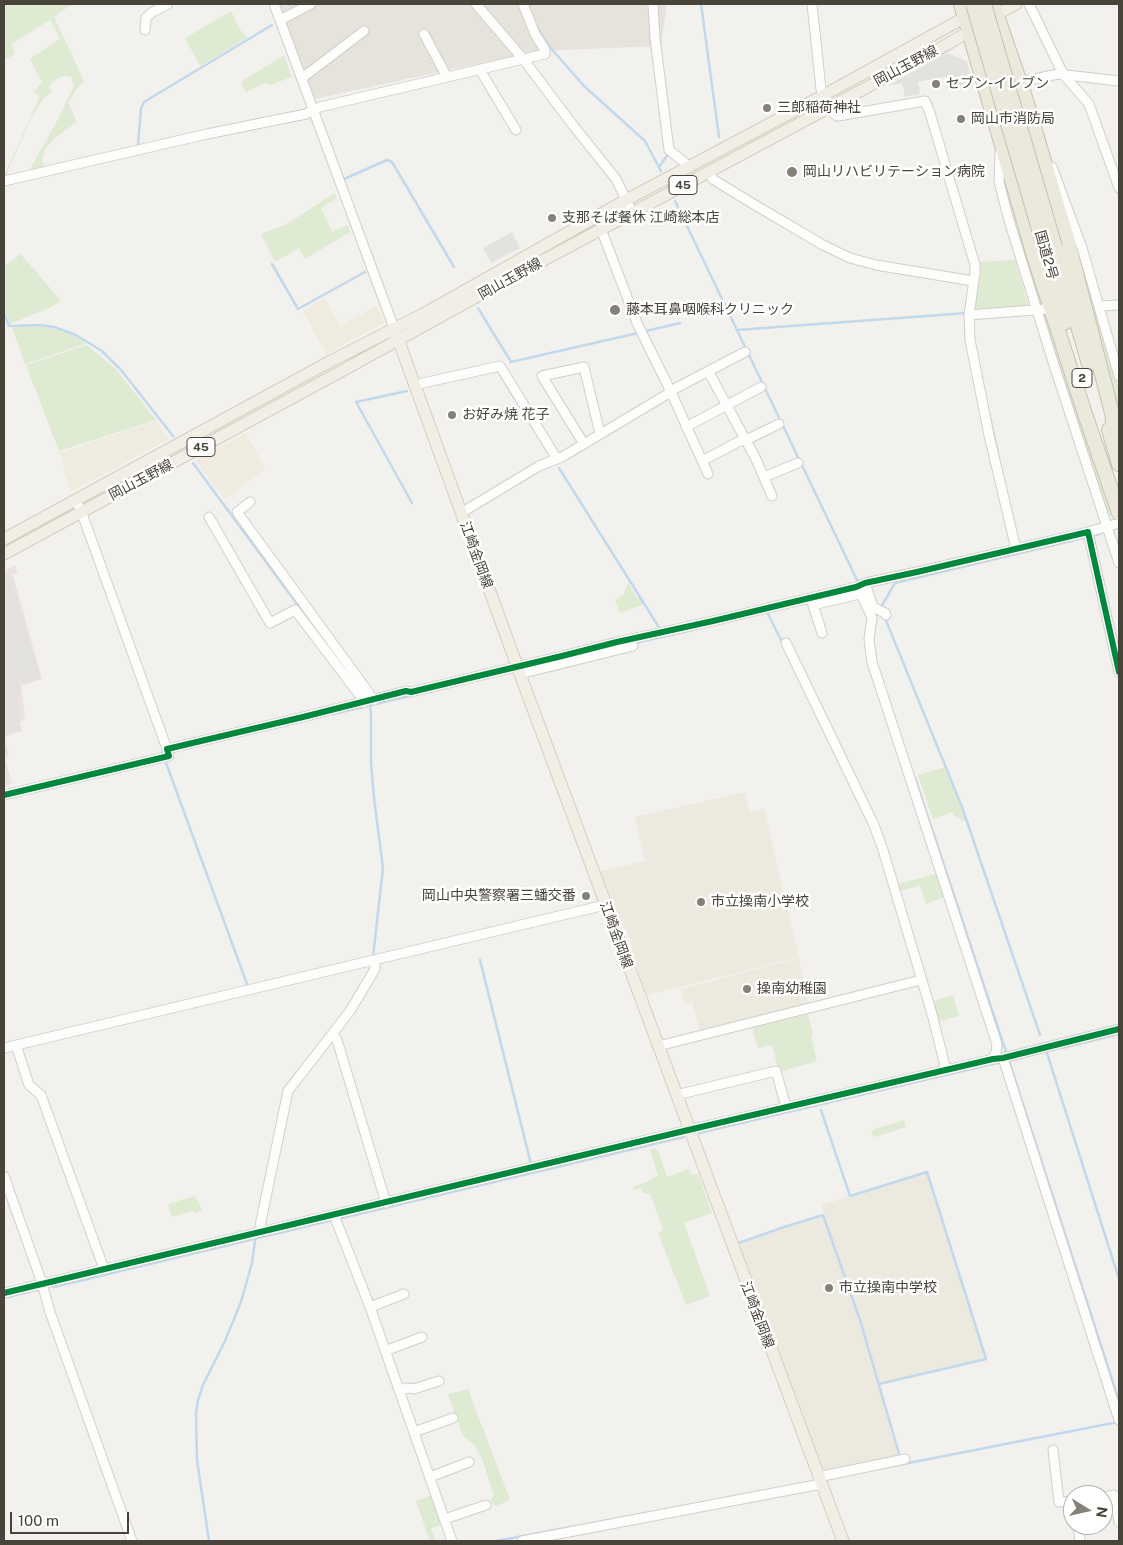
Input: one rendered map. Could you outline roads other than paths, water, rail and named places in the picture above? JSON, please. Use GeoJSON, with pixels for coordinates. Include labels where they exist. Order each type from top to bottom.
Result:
{"type":"FeatureCollection","features":[{"type":"Feature","properties":{"kind":"highway"},"geometry":{"type":"LineString","coordinates":[[961,4],[1025,224],[1086,417],[1114,522]]}},
{"type":"Feature","properties":{"kind":"highway","name":"国道2号"},"geometry":{"type":"LineString","coordinates":[[973,4],[1119,464]]}},
{"type":"Feature","properties":{"kind":"highway","name":"国道2号"},"geometry":{"type":"LineString","coordinates":[[984,4],[1119,506]]}},
{"type":"Feature","properties":{"kind":"highway"},"geometry":{"type":"LineString","coordinates":[[993,7],[1025,97],[1068,242],[1112,417],[1112,438]]}},
{"type":"Feature","properties":{"kind":"main road","name":"岡山玉野線"},"geometry":{"type":"LineString","coordinates":[[4,554],[600,229],[831,107],[967,25],[993,7],[1016,4]]}},
{"type":"Feature","properties":{"kind":"main road","name":"岡山玉野線"},"geometry":{"type":"LineString","coordinates":[[4,539],[425,312],[626,200],[824,95],[967,25]]}},
{"type":"Feature","properties":{"kind":"main road","name":"江崎金岡線"},"geometry":{"type":"LineString","coordinates":[[394,328],[518,670],[842,1541]]}},
{"type":"Feature","properties":{"kind":"street"},"geometry":{"type":"LineString","coordinates":[[145,30],[146,18],[168,4]]}},
{"type":"Feature","properties":{"kind":"street"},"geometry":{"type":"LineString","coordinates":[[274,4],[394,328]]}},
{"type":"Feature","properties":{"kind":"street"},"geometry":{"type":"LineString","coordinates":[[280,20],[311,4]]}},
{"type":"Feature","properties":{"kind":"street"},"geometry":{"type":"LineString","coordinates":[[476,4],[524,60],[616,179],[632,212]]}},
{"type":"Feature","properties":{"kind":"street"},"geometry":{"type":"LineString","coordinates":[[4,181],[207,134],[306,114],[320,107],[545,54],[545,50],[535,34],[523,4]]}},
{"type":"Feature","properties":{"kind":"street"},"geometry":{"type":"LineString","coordinates":[[654,4],[655,38],[669,150],[684,162],[687,168]]}},
{"type":"Feature","properties":{"kind":"street"},"geometry":{"type":"LineString","coordinates":[[812,4],[821,89],[836,115],[925,101],[930,113],[974,265],[975,273],[969,315],[973,357],[1016,549]]}},
{"type":"Feature","properties":{"kind":"street"},"geometry":{"type":"LineString","coordinates":[[1029,4],[1063,74],[1089,104],[1119,188]]}},
{"type":"Feature","properties":{"kind":"street"},"geometry":{"type":"LineString","coordinates":[[302,78],[364,31]]}},
{"type":"Feature","properties":{"kind":"street"},"geometry":{"type":"LineString","coordinates":[[424,34],[447,77]]}},
{"type":"Feature","properties":{"kind":"street"},"geometry":{"type":"LineString","coordinates":[[480,70],[516,130]]}},
{"type":"Feature","properties":{"kind":"street"},"geometry":{"type":"LineString","coordinates":[[1020,82],[1049,75],[1063,74],[1119,81]]}},
{"type":"Feature","properties":{"kind":"street"},"geometry":{"type":"LineString","coordinates":[[1025,97],[1082,248],[1119,376]]}},
{"type":"Feature","properties":{"kind":"street"},"geometry":{"type":"LineString","coordinates":[[998,127],[1000,182],[1008,217],[1030,289],[1042,310],[1114,522],[1119,563]]}},
{"type":"Feature","properties":{"kind":"street"},"geometry":{"type":"LineString","coordinates":[[707,172],[714,180],[823,246],[850,258],[876,266],[973,281]]}},
{"type":"Feature","properties":{"kind":"street"},"geometry":{"type":"LineString","coordinates":[[1025,224],[1020,243],[1030,289]]}},
{"type":"Feature","properties":{"kind":"street"},"geometry":{"type":"LineString","coordinates":[[600,229],[637,323],[708,474]]}},
{"type":"Feature","properties":{"kind":"street"},"geometry":{"type":"LineString","coordinates":[[1088,305],[1119,305]]}},
{"type":"Feature","properties":{"kind":"street"},"geometry":{"type":"LineString","coordinates":[[969,315],[1042,310]]}},
{"type":"Feature","properties":{"kind":"street"},"geometry":{"type":"LineString","coordinates":[[461,513],[539,466],[557,459],[584,444],[676,388],[745,352]]}},
{"type":"Feature","properties":{"kind":"street"},"geometry":{"type":"LineString","coordinates":[[414,385],[500,366],[557,459]]}},
{"type":"Feature","properties":{"kind":"street"},"geometry":{"type":"LineString","coordinates":[[584,444],[542,376],[584,367],[600,434]]}},
{"type":"Feature","properties":{"kind":"street"},"geometry":{"type":"LineString","coordinates":[[708,371],[755,457],[772,496]]}},
{"type":"Feature","properties":{"kind":"street"},"geometry":{"type":"LineString","coordinates":[[686,427],[761,387]]}},
{"type":"Feature","properties":{"kind":"street"},"geometry":{"type":"LineString","coordinates":[[702,461],[779,424]]}},
{"type":"Feature","properties":{"kind":"street"},"geometry":{"type":"LineString","coordinates":[[764,477],[798,463]]}},
{"type":"Feature","properties":{"kind":"street"},"geometry":{"type":"LineString","coordinates":[[76,500],[166,754]]}},
{"type":"Feature","properties":{"kind":"street"},"geometry":{"type":"LineString","coordinates":[[250,502],[238,512],[369,701]]}},
{"type":"Feature","properties":{"kind":"street"},"geometry":{"type":"LineString","coordinates":[[209,517],[270,623],[295,610],[361,697],[369,701]]}},
{"type":"Feature","properties":{"kind":"street"},"geometry":{"type":"LineString","coordinates":[[518,670],[812,602],[859,588],[1016,549],[1089,535],[1114,522]]}},
{"type":"Feature","properties":{"kind":"street"},"geometry":{"type":"LineString","coordinates":[[1089,535],[1119,672]]}},
{"type":"Feature","properties":{"kind":"street"},"geometry":{"type":"LineString","coordinates":[[859,588],[873,608],[882,612]]}},
{"type":"Feature","properties":{"kind":"street"},"geometry":{"type":"LineString","coordinates":[[859,588],[872,618],[869,639],[872,662],[997,1044],[996,1052],[1002,1059],[1115,1394],[1119,1420]]}},
{"type":"Feature","properties":{"kind":"street"},"geometry":{"type":"LineString","coordinates":[[812,602],[822,633]]}},
{"type":"Feature","properties":{"kind":"street"},"geometry":{"type":"LineString","coordinates":[[786,643],[874,825],[922,980],[946,1070]]}},
{"type":"Feature","properties":{"kind":"street"},"geometry":{"type":"LineString","coordinates":[[4,795],[369,701],[633,646]]}},
{"type":"Feature","properties":{"kind":"street"},"geometry":{"type":"LineString","coordinates":[[4,1048],[605,905]]}},
{"type":"Feature","properties":{"kind":"street"},"geometry":{"type":"LineString","coordinates":[[257,1233],[288,1091],[350,1011],[375,970],[373,960]]}},
{"type":"Feature","properties":{"kind":"street"},"geometry":{"type":"LineString","coordinates":[[658,1046],[922,980]]}},
{"type":"Feature","properties":{"kind":"street"},"geometry":{"type":"LineString","coordinates":[[4,1293],[257,1233],[336,1218],[386,1203],[688,1130],[946,1070],[1002,1059],[1119,1029]]}},
{"type":"Feature","properties":{"kind":"street"},"geometry":{"type":"LineString","coordinates":[[333,1034],[337,1040],[386,1203]]}},
{"type":"Feature","properties":{"kind":"street"},"geometry":{"type":"LineString","coordinates":[[16,1045],[29,1085],[41,1095],[104,1269]]}},
{"type":"Feature","properties":{"kind":"street"},"geometry":{"type":"LineString","coordinates":[[676,1095],[776,1071],[786,1107]]}},
{"type":"Feature","properties":{"kind":"street"},"geometry":{"type":"LineString","coordinates":[[4,1176],[42,1283],[50,1312],[132,1541]]}},
{"type":"Feature","properties":{"kind":"street"},"geometry":{"type":"LineString","coordinates":[[336,1218],[370,1307],[452,1541]]}},
{"type":"Feature","properties":{"kind":"street"},"geometry":{"type":"LineString","coordinates":[[370,1307],[404,1294]]}},
{"type":"Feature","properties":{"kind":"street"},"geometry":{"type":"LineString","coordinates":[[385,1350],[422,1337]]}},
{"type":"Feature","properties":{"kind":"street"},"geometry":{"type":"LineString","coordinates":[[399,1390],[414,1389],[439,1381]]}},
{"type":"Feature","properties":{"kind":"street"},"geometry":{"type":"LineString","coordinates":[[414,1432],[453,1418]]}},
{"type":"Feature","properties":{"kind":"street"},"geometry":{"type":"LineString","coordinates":[[1053,1450],[1059,1502],[1063,1502]]}},
{"type":"Feature","properties":{"kind":"street"},"geometry":{"type":"LineString","coordinates":[[522,1541],[819,1480],[905,1459]]}},
{"type":"Feature","properties":{"kind":"street"},"geometry":{"type":"LineString","coordinates":[[430,1477],[469,1462]]}},
{"type":"Feature","properties":{"kind":"street"},"geometry":{"type":"LineString","coordinates":[[1113,1495],[1119,1522]]}},
{"type":"Feature","properties":{"kind":"street"},"geometry":{"type":"LineString","coordinates":[[445,1519],[486,1505]]}},
{"type":"Feature","properties":{"kind":"waterway"},"geometry":{"type":"LineString","coordinates":[[701,4],[719,137]]}},
{"type":"Feature","properties":{"kind":"waterway"},"geometry":{"type":"LineString","coordinates":[[1034,24],[1048,53]]}},
{"type":"Feature","properties":{"kind":"waterway"},"geometry":{"type":"LineString","coordinates":[[138,145],[141,108],[144,102],[272,25]]}},
{"type":"Feature","properties":{"kind":"waterway"},"geometry":{"type":"LineString","coordinates":[[536,26],[549,46],[584,86],[645,141],[661,171]]}},
{"type":"Feature","properties":{"kind":"waterway"},"geometry":{"type":"LineString","coordinates":[[925,98],[928,98],[934,113]]}},
{"type":"Feature","properties":{"kind":"waterway"},"geometry":{"type":"LineString","coordinates":[[659,167],[668,154]]}},
{"type":"Feature","properties":{"kind":"waterway"},"geometry":{"type":"LineString","coordinates":[[344,179],[387,160],[392,162],[454,267]]}},
{"type":"Feature","properties":{"kind":"waterway"},"geometry":{"type":"LineString","coordinates":[[675,201],[858,582]]}},
{"type":"Feature","properties":{"kind":"waterway"},"geometry":{"type":"LineString","coordinates":[[272,264],[298,309],[365,272]]}},
{"type":"Feature","properties":{"kind":"waterway"},"geometry":{"type":"LineString","coordinates":[[478,308],[511,362],[638,333]]}},
{"type":"Feature","properties":{"kind":"waterway"},"geometry":{"type":"LineString","coordinates":[[4,313],[9,326],[39,325],[54,327],[76,335],[102,351],[121,370],[173,436]]}},
{"type":"Feature","properties":{"kind":"waterway"},"geometry":{"type":"LineString","coordinates":[[737,330],[967,313]]}},
{"type":"Feature","properties":{"kind":"waterway"},"geometry":{"type":"LineString","coordinates":[[646,331],[680,323]]}},
{"type":"Feature","properties":{"kind":"waterway"},"geometry":{"type":"LineString","coordinates":[[497,369],[515,399]]}},
{"type":"Feature","properties":{"kind":"waterway"},"geometry":{"type":"LineString","coordinates":[[407,391],[356,402],[412,503]]}},
{"type":"Feature","properties":{"kind":"waterway"},"geometry":{"type":"LineString","coordinates":[[988,409],[998,453]]}},
{"type":"Feature","properties":{"kind":"waterway"},"geometry":{"type":"LineString","coordinates":[[193,463],[345,669]]}},
{"type":"Feature","properties":{"kind":"waterway"},"geometry":{"type":"LineString","coordinates":[[559,468],[660,629]]}},
{"type":"Feature","properties":{"kind":"waterway"},"geometry":{"type":"LineString","coordinates":[[875,617],[895,583],[1100,534]]}},
{"type":"Feature","properties":{"kind":"waterway"},"geometry":{"type":"LineString","coordinates":[[767,612],[783,644]]}},
{"type":"Feature","properties":{"kind":"waterway"},"geometry":{"type":"LineString","coordinates":[[885,618],[962,807],[1040,1035]]}},
{"type":"Feature","properties":{"kind":"waterway"},"geometry":{"type":"LineString","coordinates":[[635,643],[693,630]]}},
{"type":"Feature","properties":{"kind":"waterway"},"geometry":{"type":"LineString","coordinates":[[364,693],[370,705],[371,762],[383,868],[373,957]]}},
{"type":"Feature","properties":{"kind":"waterway"},"geometry":{"type":"LineString","coordinates":[[333,714],[410,696]]}},
{"type":"Feature","properties":{"kind":"waterway"},"geometry":{"type":"LineString","coordinates":[[165,760],[248,986],[246,987]]}},
{"type":"Feature","properties":{"kind":"waterway"},"geometry":{"type":"LineString","coordinates":[[915,778],[1119,1401]]}},
{"type":"Feature","properties":{"kind":"waterway"},"geometry":{"type":"LineString","coordinates":[[480,960],[531,1164]]}},
{"type":"Feature","properties":{"kind":"waterway"},"geometry":{"type":"LineString","coordinates":[[1062,1048],[1119,1034]]}},
{"type":"Feature","properties":{"kind":"waterway"},"geometry":{"type":"LineString","coordinates":[[1046,1050],[1119,1279]]}},
{"type":"Feature","properties":{"kind":"waterway"},"geometry":{"type":"LineString","coordinates":[[699,1133],[1001,1062]]}},
{"type":"Feature","properties":{"kind":"waterway"},"geometry":{"type":"LineString","coordinates":[[286,1087],[298,1071]]}},
{"type":"Feature","properties":{"kind":"waterway"},"geometry":{"type":"LineString","coordinates":[[821,1110],[850,1196],[927,1172],[986,1359],[879,1384]]}},
{"type":"Feature","properties":{"kind":"waterway"},"geometry":{"type":"LineString","coordinates":[[338,1219],[684,1137]]}},
{"type":"Feature","properties":{"kind":"waterway"},"geometry":{"type":"LineString","coordinates":[[736,1244],[823,1215],[860,1320],[900,1457]]}},
{"type":"Feature","properties":{"kind":"waterway"},"geometry":{"type":"LineString","coordinates":[[54,1287],[333,1220]]}},
{"type":"Feature","properties":{"kind":"waterway"},"geometry":{"type":"LineString","coordinates":[[209,1541],[197,1460],[196,1414],[198,1400],[241,1302],[252,1263],[256,1234]]}},
{"type":"Feature","properties":{"kind":"waterway"},"geometry":{"type":"LineString","coordinates":[[4,1298],[40,1288]]}},
{"type":"Feature","properties":{"kind":"waterway"},"geometry":{"type":"LineString","coordinates":[[888,1467],[1118,1422]]}},
{"type":"Feature","properties":{"kind":"waterway"},"geometry":{"type":"LineString","coordinates":[[496,1541],[647,1513]]}},
{"type":"Feature","properties":{"kind":"place","name":"セブン-イレブン"},"geometry":{"type":"Point","coordinates":[936,84]}},
{"type":"Feature","properties":{"kind":"place","name":"三郎稲荷神社"},"geometry":{"type":"Point","coordinates":[767,108]}},
{"type":"Feature","properties":{"kind":"place","name":"岡山市消防局"},"geometry":{"type":"Point","coordinates":[961,119]}},
{"type":"Feature","properties":{"kind":"place","name":"岡山リハビリテーション病院"},"geometry":{"type":"Point","coordinates":[792,172]}},
{"type":"Feature","properties":{"kind":"place","name":"支那そば餐休 江崎総本店"},"geometry":{"type":"Point","coordinates":[552,218]}},
{"type":"Feature","properties":{"kind":"place","name":"藤本耳鼻咽喉科クリニック"},"geometry":{"type":"Point","coordinates":[615,310]}},
{"type":"Feature","properties":{"kind":"place","name":"お好み焼 花子"},"geometry":{"type":"Point","coordinates":[452,415]}},
{"type":"Feature","properties":{"kind":"place","name":"岡山中央警察署三蟠交番"},"geometry":{"type":"Point","coordinates":[586,896]}},
{"type":"Feature","properties":{"kind":"place","name":"市立操南小学校"},"geometry":{"type":"Point","coordinates":[701,902]}},
{"type":"Feature","properties":{"kind":"place","name":"操南幼稚園"},"geometry":{"type":"Point","coordinates":[747,989]}},
{"type":"Feature","properties":{"kind":"place","name":"市立操南中学校"},"geometry":{"type":"Point","coordinates":[829,1288]}}]}
